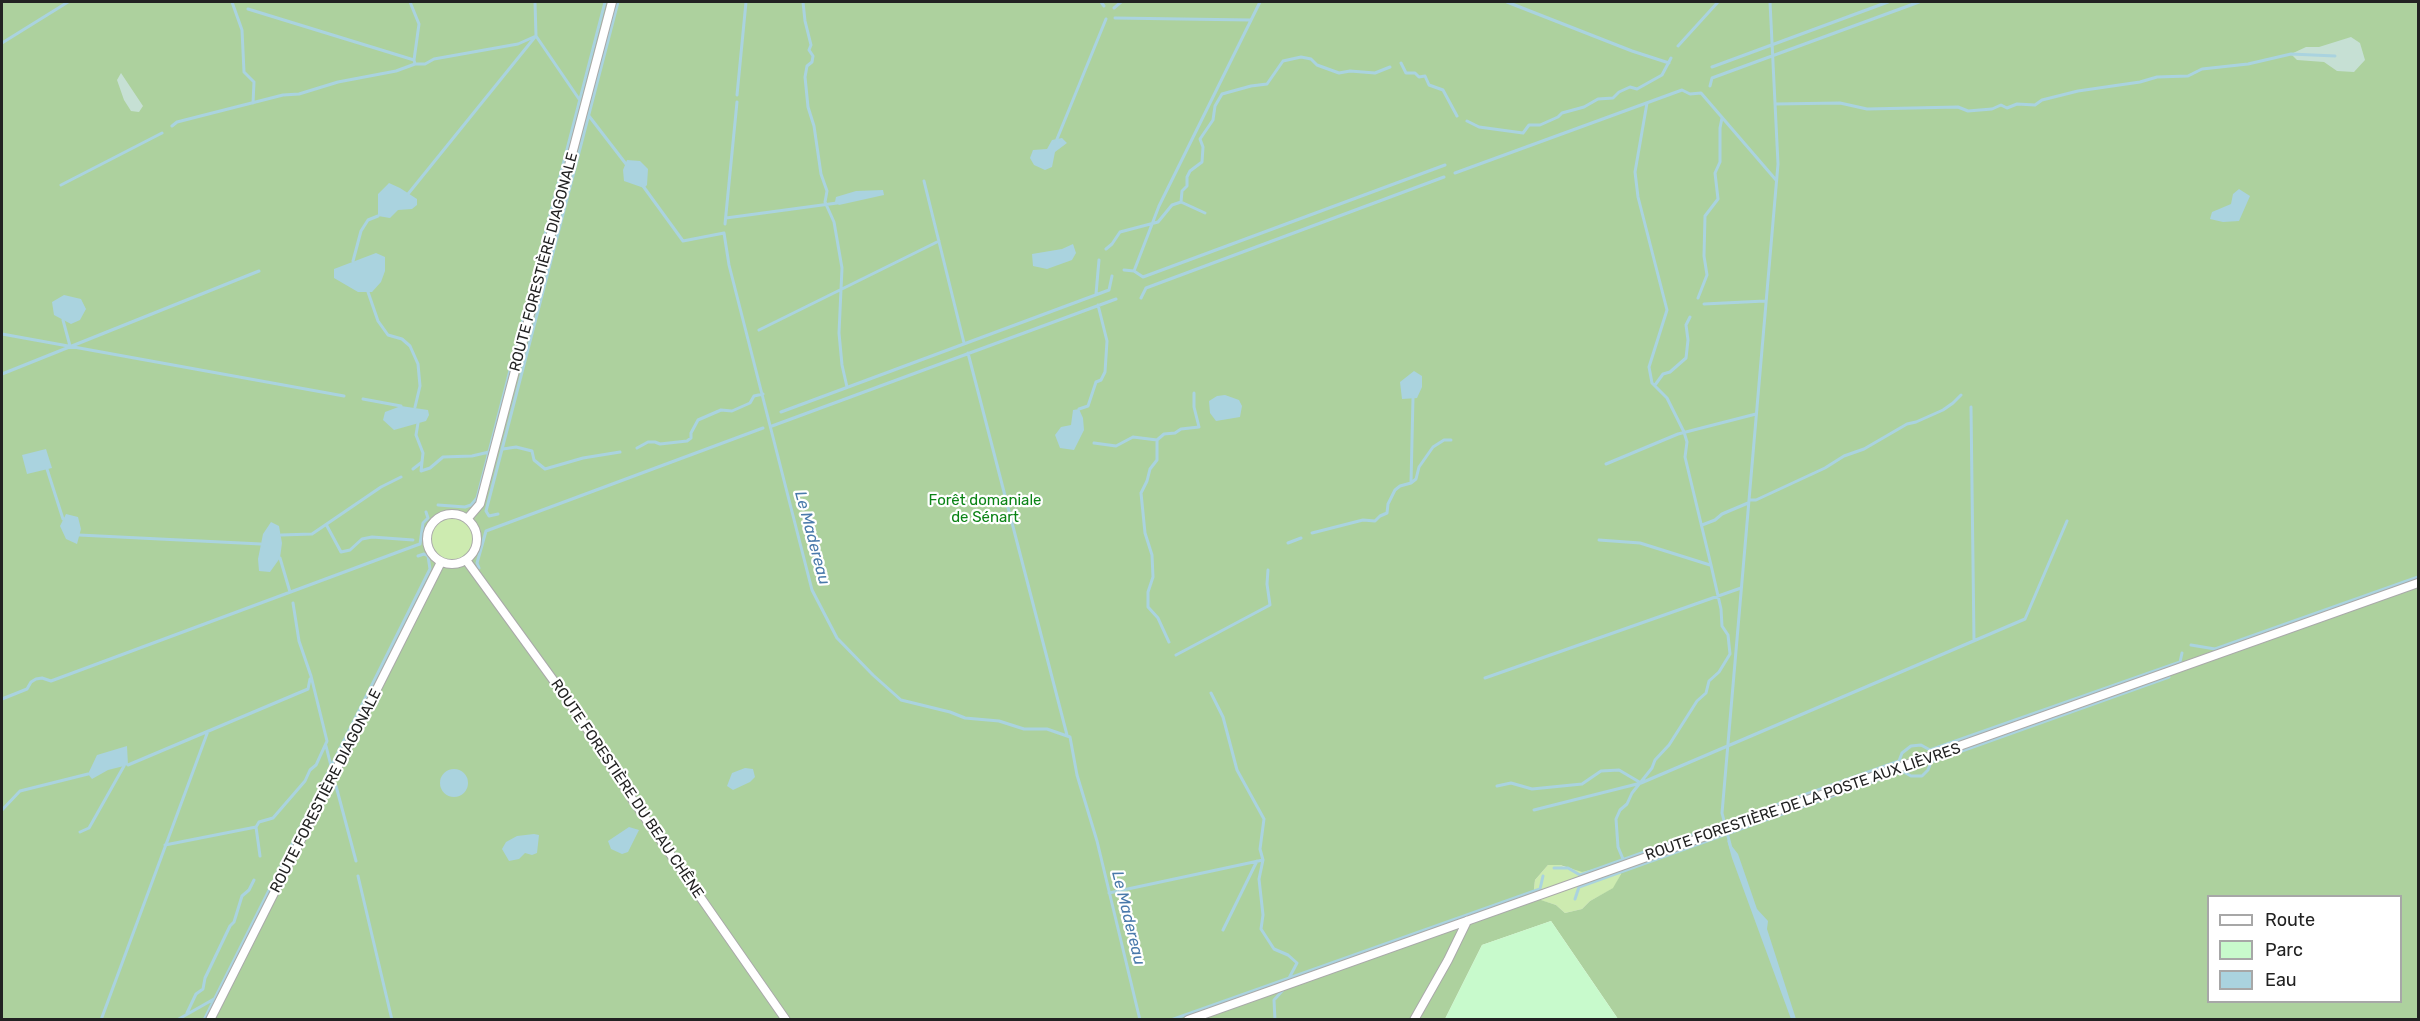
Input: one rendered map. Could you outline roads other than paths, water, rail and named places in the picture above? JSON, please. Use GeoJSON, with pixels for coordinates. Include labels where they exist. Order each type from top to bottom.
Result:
{"type":"FeatureCollection","features":[{"type":"Feature","properties":{"kind":"street","name":"ROUTE FORESTIÈRE DIAGONALE"},"geometry":{"type":"LineString","coordinates":[[468,518],[480,504],[612,2]]}},
{"type":"Feature","properties":{"kind":"street"},"geometry":{"type":"LineString","coordinates":[[450,513],[468,518],[476,529],[477,544],[473,554],[466,560],[450,564],[441,562],[432,555],[427,544],[427,533],[432,523],[439,517],[450,513]]}},
{"type":"Feature","properties":{"kind":"street","name":"ROUTE FORESTIÈRE DU BEAU CHÊNE"},"geometry":{"type":"LineString","coordinates":[[466,560],[574,710],[634,802],[786,1020]]}},
{"type":"Feature","properties":{"kind":"street","name":"ROUTE FORESTIÈRE DIAGONALE"},"geometry":{"type":"LineString","coordinates":[[210,1020],[441,562]]}},
{"type":"Feature","properties":{"kind":"street","name":"ROUTE FORESTIÈRE DE LA POSTE AUX LIÈVRES"},"geometry":{"type":"LineString","coordinates":[[1188,1020],[2418,583]]}},
{"type":"Feature","properties":{"kind":"street"},"geometry":{"type":"LineString","coordinates":[[1414,1020],[1467,921]]}},
{"type":"Feature","properties":{"kind":"water"},"geometry":{"type":"Polygon","coordinates":[[[1062,138],[1067,143],[1055,152],[1052,167],[1045,170],[1034,165],[1030,158],[1033,150],[1047,149],[1052,140],[1062,138]]]}},
{"type":"Feature","properties":{"kind":"water"},"geometry":{"type":"Polygon","coordinates":[[[627,160],[640,161],[648,169],[647,185],[644,188],[624,181],[623,170],[627,160]]]}},
{"type":"Feature","properties":{"kind":"water"},"geometry":{"type":"Polygon","coordinates":[[[389,183],[417,199],[417,205],[412,209],[398,210],[390,218],[378,216],[378,194],[389,183]]]}},
{"type":"Feature","properties":{"kind":"water"},"geometry":{"type":"Polygon","coordinates":[[[2239,189],[2250,196],[2239,221],[2223,222],[2210,219],[2212,212],[2231,204],[2233,194],[2239,189]]]}},
{"type":"Feature","properties":{"kind":"water"},"geometry":{"type":"Polygon","coordinates":[[[883,190],[884,195],[839,205],[835,202],[836,197],[856,191],[883,190]]]}},
{"type":"Feature","properties":{"kind":"water"},"geometry":{"type":"Polygon","coordinates":[[[1073,244],[1076,253],[1072,260],[1047,269],[1033,266],[1032,254],[1062,249],[1073,244]]]}},
{"type":"Feature","properties":{"kind":"water"},"geometry":{"type":"Polygon","coordinates":[[[376,253],[385,257],[385,271],[381,282],[372,292],[358,292],[334,278],[334,269],[376,253]]]}},
{"type":"Feature","properties":{"kind":"water"},"geometry":{"type":"Polygon","coordinates":[[[64,295],[81,299],[86,309],[80,320],[71,324],[54,315],[52,302],[64,295]]]}},
{"type":"Feature","properties":{"kind":"water"},"geometry":{"type":"Polygon","coordinates":[[[1414,371],[1422,376],[1422,387],[1417,398],[1402,399],[1400,382],[1414,371]]]}},
{"type":"Feature","properties":{"kind":"water"},"geometry":{"type":"Polygon","coordinates":[[[1225,395],[1239,400],[1242,406],[1240,417],[1216,421],[1210,413],[1209,401],[1217,396],[1225,395]]]}},
{"type":"Feature","properties":{"kind":"water"},"geometry":{"type":"Polygon","coordinates":[[[401,406],[428,410],[429,415],[426,421],[394,430],[383,420],[385,412],[401,406]]]}},
{"type":"Feature","properties":{"kind":"water"},"geometry":{"type":"Polygon","coordinates":[[[1079,409],[1083,418],[1084,430],[1074,450],[1060,448],[1055,435],[1061,427],[1071,425],[1073,410],[1079,409]]]}},
{"type":"Feature","properties":{"kind":"water"},"geometry":{"type":"Polygon","coordinates":[[[46,449],[52,468],[27,474],[22,455],[46,449]]]}},
{"type":"Feature","properties":{"kind":"water"},"geometry":{"type":"Polygon","coordinates":[[[66,514],[78,517],[81,529],[77,544],[66,539],[60,526],[66,514]]]}},
{"type":"Feature","properties":{"kind":"water"},"geometry":{"type":"Polygon","coordinates":[[[271,522],[279,526],[282,543],[280,558],[270,572],[259,571],[258,559],[263,534],[271,522]]]}},
{"type":"Feature","properties":{"kind":"water"},"geometry":{"type":"Polygon","coordinates":[[[127,746],[128,765],[108,770],[92,779],[88,774],[97,755],[127,746]]]}},
{"type":"Feature","properties":{"kind":"water"},"geometry":{"type":"Polygon","coordinates":[[[745,768],[753,769],[755,777],[733,790],[727,786],[732,773],[745,768]]]}},
{"type":"Feature","properties":{"kind":"water"},"geometry":{"type":"Polygon","coordinates":[[[454,769],[464,773],[468,783],[464,793],[454,797],[444,793],[440,783],[444,773],[454,769]]]}},
{"type":"Feature","properties":{"kind":"water"},"geometry":{"type":"Polygon","coordinates":[[[629,827],[639,830],[628,852],[622,854],[611,849],[608,841],[629,827]]]}},
{"type":"Feature","properties":{"kind":"water"},"geometry":{"type":"Polygon","coordinates":[[[539,835],[537,853],[532,855],[525,853],[519,859],[509,861],[502,849],[506,842],[517,836],[539,835]]]}},
{"type":"Feature","properties":{"kind":"water"},"geometry":{"type":"Polygon","coordinates":[[[1727,840],[1738,854],[1757,909],[1768,921],[1767,929],[1796,1019],[1791,1019],[1727,840]]]}},
{"type":"Feature","properties":{"kind":"waterway"},"geometry":{"type":"LineString","coordinates":[[2,43],[68,2]]}},
{"type":"Feature","properties":{"kind":"waterway"},"geometry":{"type":"LineString","coordinates":[[232,2],[242,30],[244,72],[254,82],[253,103]]}},
{"type":"Feature","properties":{"kind":"waterway"},"geometry":{"type":"LineString","coordinates":[[410,2],[419,24],[414,60]]}},
{"type":"Feature","properties":{"kind":"waterway","name":"Le Madereau"},"geometry":{"type":"LineString","coordinates":[[535,2],[536,36],[579,99]]}},
{"type":"Feature","properties":{"kind":"waterway"},"geometry":{"type":"LineString","coordinates":[[438,505],[465,507],[471,505],[477,498],[605,2]]}},
{"type":"Feature","properties":{"kind":"waterway"},"geometry":{"type":"LineString","coordinates":[[498,514],[489,516],[486,511],[618,2]]}},
{"type":"Feature","properties":{"kind":"waterway"},"geometry":{"type":"LineString","coordinates":[[737,95],[746,2]]}},
{"type":"Feature","properties":{"kind":"waterway"},"geometry":{"type":"LineString","coordinates":[[803,2],[811,45],[809,50],[813,56],[812,62],[807,66],[805,77],[808,107],[814,126],[821,174],[827,191],[825,202],[834,222],[842,268],[839,333],[847,387]]}},
{"type":"Feature","properties":{"kind":"waterway"},"geometry":{"type":"LineString","coordinates":[[1101,2],[1104,6]]}},
{"type":"Feature","properties":{"kind":"waterway"},"geometry":{"type":"LineString","coordinates":[[1114,8],[1121,2]]}},
{"type":"Feature","properties":{"kind":"waterway"},"geometry":{"type":"LineString","coordinates":[[1124,270],[1134,271],[1159,206],[1260,2]]}},
{"type":"Feature","properties":{"kind":"waterway"},"geometry":{"type":"LineString","coordinates":[[1507,2],[1632,51],[1669,63]]}},
{"type":"Feature","properties":{"kind":"waterway"},"geometry":{"type":"LineString","coordinates":[[1678,46],[1718,2]]}},
{"type":"Feature","properties":{"kind":"waterway"},"geometry":{"type":"LineString","coordinates":[[1731,848],[1722,813],[1778,164],[1770,2]]}},
{"type":"Feature","properties":{"kind":"waterway"},"geometry":{"type":"LineString","coordinates":[[1712,67],[1888,2]]}},
{"type":"Feature","properties":{"kind":"waterway"},"geometry":{"type":"LineString","coordinates":[[1710,86],[1712,78],[1919,2]]}},
{"type":"Feature","properties":{"kind":"waterway"},"geometry":{"type":"LineString","coordinates":[[248,9],[414,60],[415,64]]}},
{"type":"Feature","properties":{"kind":"waterway"},"geometry":{"type":"LineString","coordinates":[[1115,18],[1250,20]]}},
{"type":"Feature","properties":{"kind":"waterway"},"geometry":{"type":"LineString","coordinates":[[1057,139],[1106,19]]}},
{"type":"Feature","properties":{"kind":"waterway"},"geometry":{"type":"LineString","coordinates":[[172,126],[177,122],[283,95],[299,94],[338,82],[396,71],[415,64],[425,64],[434,59],[518,44],[536,36]]}},
{"type":"Feature","properties":{"kind":"waterway"},"geometry":{"type":"LineString","coordinates":[[408,194],[535,37]]}},
{"type":"Feature","properties":{"kind":"waterway"},"geometry":{"type":"LineString","coordinates":[[1775,104],[1840,103],[1867,109],[1958,107],[1968,111],[1992,109],[2001,105],[2007,108],[2017,104],[2035,105],[2042,100],[2078,91],[2140,82],[2157,77],[2188,76],[2202,69],[2248,64],[2291,54],[2335,56]]}},
{"type":"Feature","properties":{"kind":"waterway"},"geometry":{"type":"LineString","coordinates":[[1106,249],[1120,232],[1158,222],[1172,205],[1181,202],[1182,191],[1187,186],[1190,171],[1202,162],[1203,147],[1200,139],[1213,120],[1215,106],[1222,94],[1267,84],[1283,61],[1301,57],[1311,59],[1317,65],[1339,73],[1350,71],[1375,73],[1390,67]]}},
{"type":"Feature","properties":{"kind":"waterway"},"geometry":{"type":"LineString","coordinates":[[1467,121],[1479,127],[1523,133],[1529,125],[1540,125],[1562,113],[1584,107],[1598,99],[1613,98],[1630,87],[1637,89],[1662,75],[1671,58]]}},
{"type":"Feature","properties":{"kind":"waterway"},"geometry":{"type":"LineString","coordinates":[[1401,63],[1406,73],[1415,73],[1419,77],[1425,76],[1429,85],[1443,90],[1457,116]]}},
{"type":"Feature","properties":{"kind":"waterway"},"geometry":{"type":"LineString","coordinates":[[1455,173],[1682,90],[1690,94],[1701,93],[1776,180]]}},
{"type":"Feature","properties":{"kind":"waterway"},"geometry":{"type":"LineString","coordinates":[[725,224],[737,102]]}},
{"type":"Feature","properties":{"kind":"waterway"},"geometry":{"type":"LineString","coordinates":[[1623,859],[1618,847],[1616,819],[1620,810],[1627,804],[1655,760],[1669,745],[1697,701],[1706,693],[1709,681],[1719,672],[1730,654],[1728,635],[1722,626],[1721,609],[1685,457],[1687,442],[1667,398],[1652,383],[1649,367],[1667,310],[1638,197],[1635,172],[1647,103]]}},
{"type":"Feature","properties":{"kind":"waterway","name":"Le Madereau"},"geometry":{"type":"LineString","coordinates":[[589,116],[626,164]]}},
{"type":"Feature","properties":{"kind":"waterway"},"geometry":{"type":"LineString","coordinates":[[1698,298],[1707,275],[1704,256],[1705,216],[1718,199],[1715,173],[1720,162],[1722,118]]}},
{"type":"Feature","properties":{"kind":"waterway"},"geometry":{"type":"LineString","coordinates":[[61,185],[162,133]]}},
{"type":"Feature","properties":{"kind":"waterway"},"geometry":{"type":"LineString","coordinates":[[1134,271],[1143,277],[1445,165]]}},
{"type":"Feature","properties":{"kind":"waterway"},"geometry":{"type":"LineString","coordinates":[[1141,298],[1146,288],[1444,177]]}},
{"type":"Feature","properties":{"kind":"waterway"},"geometry":{"type":"LineString","coordinates":[[924,181],[964,343]]}},
{"type":"Feature","properties":{"kind":"waterway","name":"Le Madereau"},"geometry":{"type":"LineString","coordinates":[[643,186],[683,241],[724,233],[729,265],[812,590],[837,638],[901,700],[965,718],[999,721],[1024,729],[1047,729],[1070,737],[1077,775],[1097,841],[1140,1020]]}},
{"type":"Feature","properties":{"kind":"waterway"},"geometry":{"type":"LineString","coordinates":[[1181,202],[1205,213]]}},
{"type":"Feature","properties":{"kind":"waterway"},"geometry":{"type":"LineString","coordinates":[[726,218],[837,203]]}},
{"type":"Feature","properties":{"kind":"waterway"},"geometry":{"type":"LineString","coordinates":[[353,261],[361,231],[368,220],[378,216]]}},
{"type":"Feature","properties":{"kind":"waterway"},"geometry":{"type":"LineString","coordinates":[[759,330],[939,241]]}},
{"type":"Feature","properties":{"kind":"waterway"},"geometry":{"type":"LineString","coordinates":[[1096,294],[1099,260]]}},
{"type":"Feature","properties":{"kind":"waterway"},"geometry":{"type":"LineString","coordinates":[[2,374],[259,271]]}},
{"type":"Feature","properties":{"kind":"waterway"},"geometry":{"type":"LineString","coordinates":[[781,412],[1109,290],[1112,276]]}},
{"type":"Feature","properties":{"kind":"waterway"},"geometry":{"type":"LineString","coordinates":[[368,292],[378,321],[388,335],[402,339],[410,346],[418,364],[420,386],[415,407]]}},
{"type":"Feature","properties":{"kind":"waterway"},"geometry":{"type":"LineString","coordinates":[[772,426],[1116,299]]}},
{"type":"Feature","properties":{"kind":"waterway"},"geometry":{"type":"LineString","coordinates":[[1704,304],[1765,301]]}},
{"type":"Feature","properties":{"kind":"waterway"},"geometry":{"type":"LineString","coordinates":[[1079,409],[1088,406],[1096,382],[1101,380],[1105,372],[1107,341],[1098,305]]}},
{"type":"Feature","properties":{"kind":"waterway"},"geometry":{"type":"LineString","coordinates":[[1655,385],[1663,374],[1670,372],[1686,358],[1688,340],[1686,325],[1690,317]]}},
{"type":"Feature","properties":{"kind":"waterway"},"geometry":{"type":"LineString","coordinates":[[63,320],[70,346]]}},
{"type":"Feature","properties":{"kind":"waterway"},"geometry":{"type":"LineString","coordinates":[[2,334],[344,396]]}},
{"type":"Feature","properties":{"kind":"waterway"},"geometry":{"type":"LineString","coordinates":[[968,353],[1067,735]]}},
{"type":"Feature","properties":{"kind":"waterway"},"geometry":{"type":"LineString","coordinates":[[1157,440],[1164,434],[1199,427],[1194,407],[1194,393]]}},
{"type":"Feature","properties":{"kind":"waterway"},"geometry":{"type":"LineString","coordinates":[[637,448],[648,442],[660,444],[687,441],[691,438],[691,433],[698,420],[721,410],[732,411],[750,403],[754,396],[763,394]]}},
{"type":"Feature","properties":{"kind":"waterway"},"geometry":{"type":"LineString","coordinates":[[1749,500],[1756,500],[1825,468],[1907,424],[1943,410],[1961,395]]}},
{"type":"Feature","properties":{"kind":"waterway"},"geometry":{"type":"LineString","coordinates":[[1312,533],[1363,520],[1375,521],[1387,513],[1388,504],[1395,490],[1411,483],[1413,398]]}},
{"type":"Feature","properties":{"kind":"waterway"},"geometry":{"type":"LineString","coordinates":[[363,399],[401,406]]}},
{"type":"Feature","properties":{"kind":"waterway"},"geometry":{"type":"LineString","coordinates":[[1971,407],[1974,641]]}},
{"type":"Feature","properties":{"kind":"waterway"},"geometry":{"type":"LineString","coordinates":[[1606,464],[1678,434],[1756,414]]}},
{"type":"Feature","properties":{"kind":"waterway"},"geometry":{"type":"LineString","coordinates":[[413,469],[422,462],[423,453],[416,435],[418,423]]}},
{"type":"Feature","properties":{"kind":"waterway"},"geometry":{"type":"LineString","coordinates":[[479,568],[477,563],[486,531],[763,428]]}},
{"type":"Feature","properties":{"kind":"waterway"},"geometry":{"type":"LineString","coordinates":[[1094,443],[1116,446],[1133,437],[1157,440],[1157,460],[1150,469],[1141,493],[1145,533],[1152,555],[1153,577],[1148,592],[1148,607],[1158,618],[1169,642]]}},
{"type":"Feature","properties":{"kind":"waterway"},"geometry":{"type":"LineString","coordinates":[[1411,483],[1416,479],[1419,467],[1433,447],[1444,440],[1451,440]]}},
{"type":"Feature","properties":{"kind":"waterway"},"geometry":{"type":"LineString","coordinates":[[503,449],[516,447],[532,451],[534,460],[545,469],[583,458],[620,452]]}},
{"type":"Feature","properties":{"kind":"waterway"},"geometry":{"type":"LineString","coordinates":[[422,462],[421,471],[430,468],[443,457],[472,456],[489,452]]}},
{"type":"Feature","properties":{"kind":"waterway"},"geometry":{"type":"LineString","coordinates":[[47,469],[63,519]]}},
{"type":"Feature","properties":{"kind":"waterway"},"geometry":{"type":"LineString","coordinates":[[281,535],[312,534],[381,487],[401,477]]}},
{"type":"Feature","properties":{"kind":"waterway"},"geometry":{"type":"LineString","coordinates":[[1702,525],[1748,503]]}},
{"type":"Feature","properties":{"kind":"waterway"},"geometry":{"type":"LineString","coordinates":[[2,699],[27,689],[36,679],[51,681],[420,544],[423,523],[428,518],[426,512]]}},
{"type":"Feature","properties":{"kind":"waterway"},"geometry":{"type":"LineString","coordinates":[[1534,810],[1641,783],[2025,619],[2067,521]]}},
{"type":"Feature","properties":{"kind":"waterway"},"geometry":{"type":"LineString","coordinates":[[327,526],[341,552],[350,550],[362,539],[372,537],[413,540]]}},
{"type":"Feature","properties":{"kind":"waterway"},"geometry":{"type":"LineString","coordinates":[[79,535],[261,544]]}},
{"type":"Feature","properties":{"kind":"waterway"},"geometry":{"type":"LineString","coordinates":[[1288,543],[1301,538]]}},
{"type":"Feature","properties":{"kind":"waterway"},"geometry":{"type":"LineString","coordinates":[[1599,540],[1640,543],[1710,565]]}},
{"type":"Feature","properties":{"kind":"waterway"},"geometry":{"type":"LineString","coordinates":[[204,1020],[430,569],[428,556],[424,554],[418,556]]}},
{"type":"Feature","properties":{"kind":"waterway"},"geometry":{"type":"LineString","coordinates":[[280,558],[290,592]]}},
{"type":"Feature","properties":{"kind":"waterway"},"geometry":{"type":"LineString","coordinates":[[1176,655],[1270,605],[1268,570]]}},
{"type":"Feature","properties":{"kind":"waterway"},"geometry":{"type":"LineString","coordinates":[[2191,645],[2215,649],[2418,577]]}},
{"type":"Feature","properties":{"kind":"waterway"},"geometry":{"type":"LineString","coordinates":[[1485,678],[1741,588]]}},
{"type":"Feature","properties":{"kind":"waterway"},"geometry":{"type":"LineString","coordinates":[[260,856],[256,827],[259,822],[273,818],[305,781],[310,770],[316,765],[327,741],[311,676],[299,641],[293,603]]}},
{"type":"Feature","properties":{"kind":"waterway"},"geometry":{"type":"LineString","coordinates":[[1554,868],[1568,868],[1580,875],[1899,761],[1902,753],[1911,746],[1921,745],[1930,750],[2180,662],[2182,653]]}},
{"type":"Feature","properties":{"kind":"waterway"},"geometry":{"type":"LineString","coordinates":[[1575,899],[1579,887],[1902,771],[1911,776],[1922,776],[1928,770],[1931,762],[2169,677]]}},
{"type":"Feature","properties":{"kind":"waterway"},"geometry":{"type":"LineString","coordinates":[[128,765],[308,689],[310,679]]}},
{"type":"Feature","properties":{"kind":"waterway"},"geometry":{"type":"LineString","coordinates":[[1211,693],[1223,717],[1237,770],[1264,819],[1260,849],[1263,860],[1259,879],[1263,915],[1261,929],[1274,949],[1288,955],[1297,963],[1288,980]]}},
{"type":"Feature","properties":{"kind":"waterway"},"geometry":{"type":"LineString","coordinates":[[101,1020],[208,731]]}},
{"type":"Feature","properties":{"kind":"waterway"},"geometry":{"type":"LineString","coordinates":[[326,746],[331,766]]}},
{"type":"Feature","properties":{"kind":"waterway"},"geometry":{"type":"LineString","coordinates":[[80,832],[89,828],[124,766]]}},
{"type":"Feature","properties":{"kind":"waterway"},"geometry":{"type":"LineString","coordinates":[[1497,786],[1511,783],[1532,789],[1582,784],[1601,771],[1619,770],[1641,783]]}},
{"type":"Feature","properties":{"kind":"waterway"},"geometry":{"type":"LineString","coordinates":[[2,810],[20,791],[88,774]]}},
{"type":"Feature","properties":{"kind":"waterway"},"geometry":{"type":"LineString","coordinates":[[336,786],[356,861]]}},
{"type":"Feature","properties":{"kind":"waterway"},"geometry":{"type":"LineString","coordinates":[[165,845],[256,827]]}},
{"type":"Feature","properties":{"kind":"waterway"},"geometry":{"type":"LineString","coordinates":[[1109,893],[1263,860]]}},
{"type":"Feature","properties":{"kind":"waterway"},"geometry":{"type":"LineString","coordinates":[[1223,930],[1257,861]]}},
{"type":"Feature","properties":{"kind":"waterway"},"geometry":{"type":"LineString","coordinates":[[358,876],[392,1020]]}},
{"type":"Feature","properties":{"kind":"waterway"},"geometry":{"type":"LineString","coordinates":[[1171,1020],[1540,889],[1543,876]]}},
{"type":"Feature","properties":{"kind":"waterway"},"geometry":{"type":"LineString","coordinates":[[187,1013],[196,994],[203,989],[205,978],[234,922],[242,896],[249,890],[254,880]]}},
{"type":"Feature","properties":{"kind":"waterway"},"geometry":{"type":"LineString","coordinates":[[1275,1020],[1274,1000],[1283,990]]}},
{"type":"Feature","properties":{"kind":"waterway"},"geometry":{"type":"LineString","coordinates":[[177,1020],[214,999]]}},
{"type":"Feature","properties":{"kind":"park label","name":"Forêt domaniale de Sénart"},"geometry":{"type":"Point","coordinates":[985,510]}}]}
